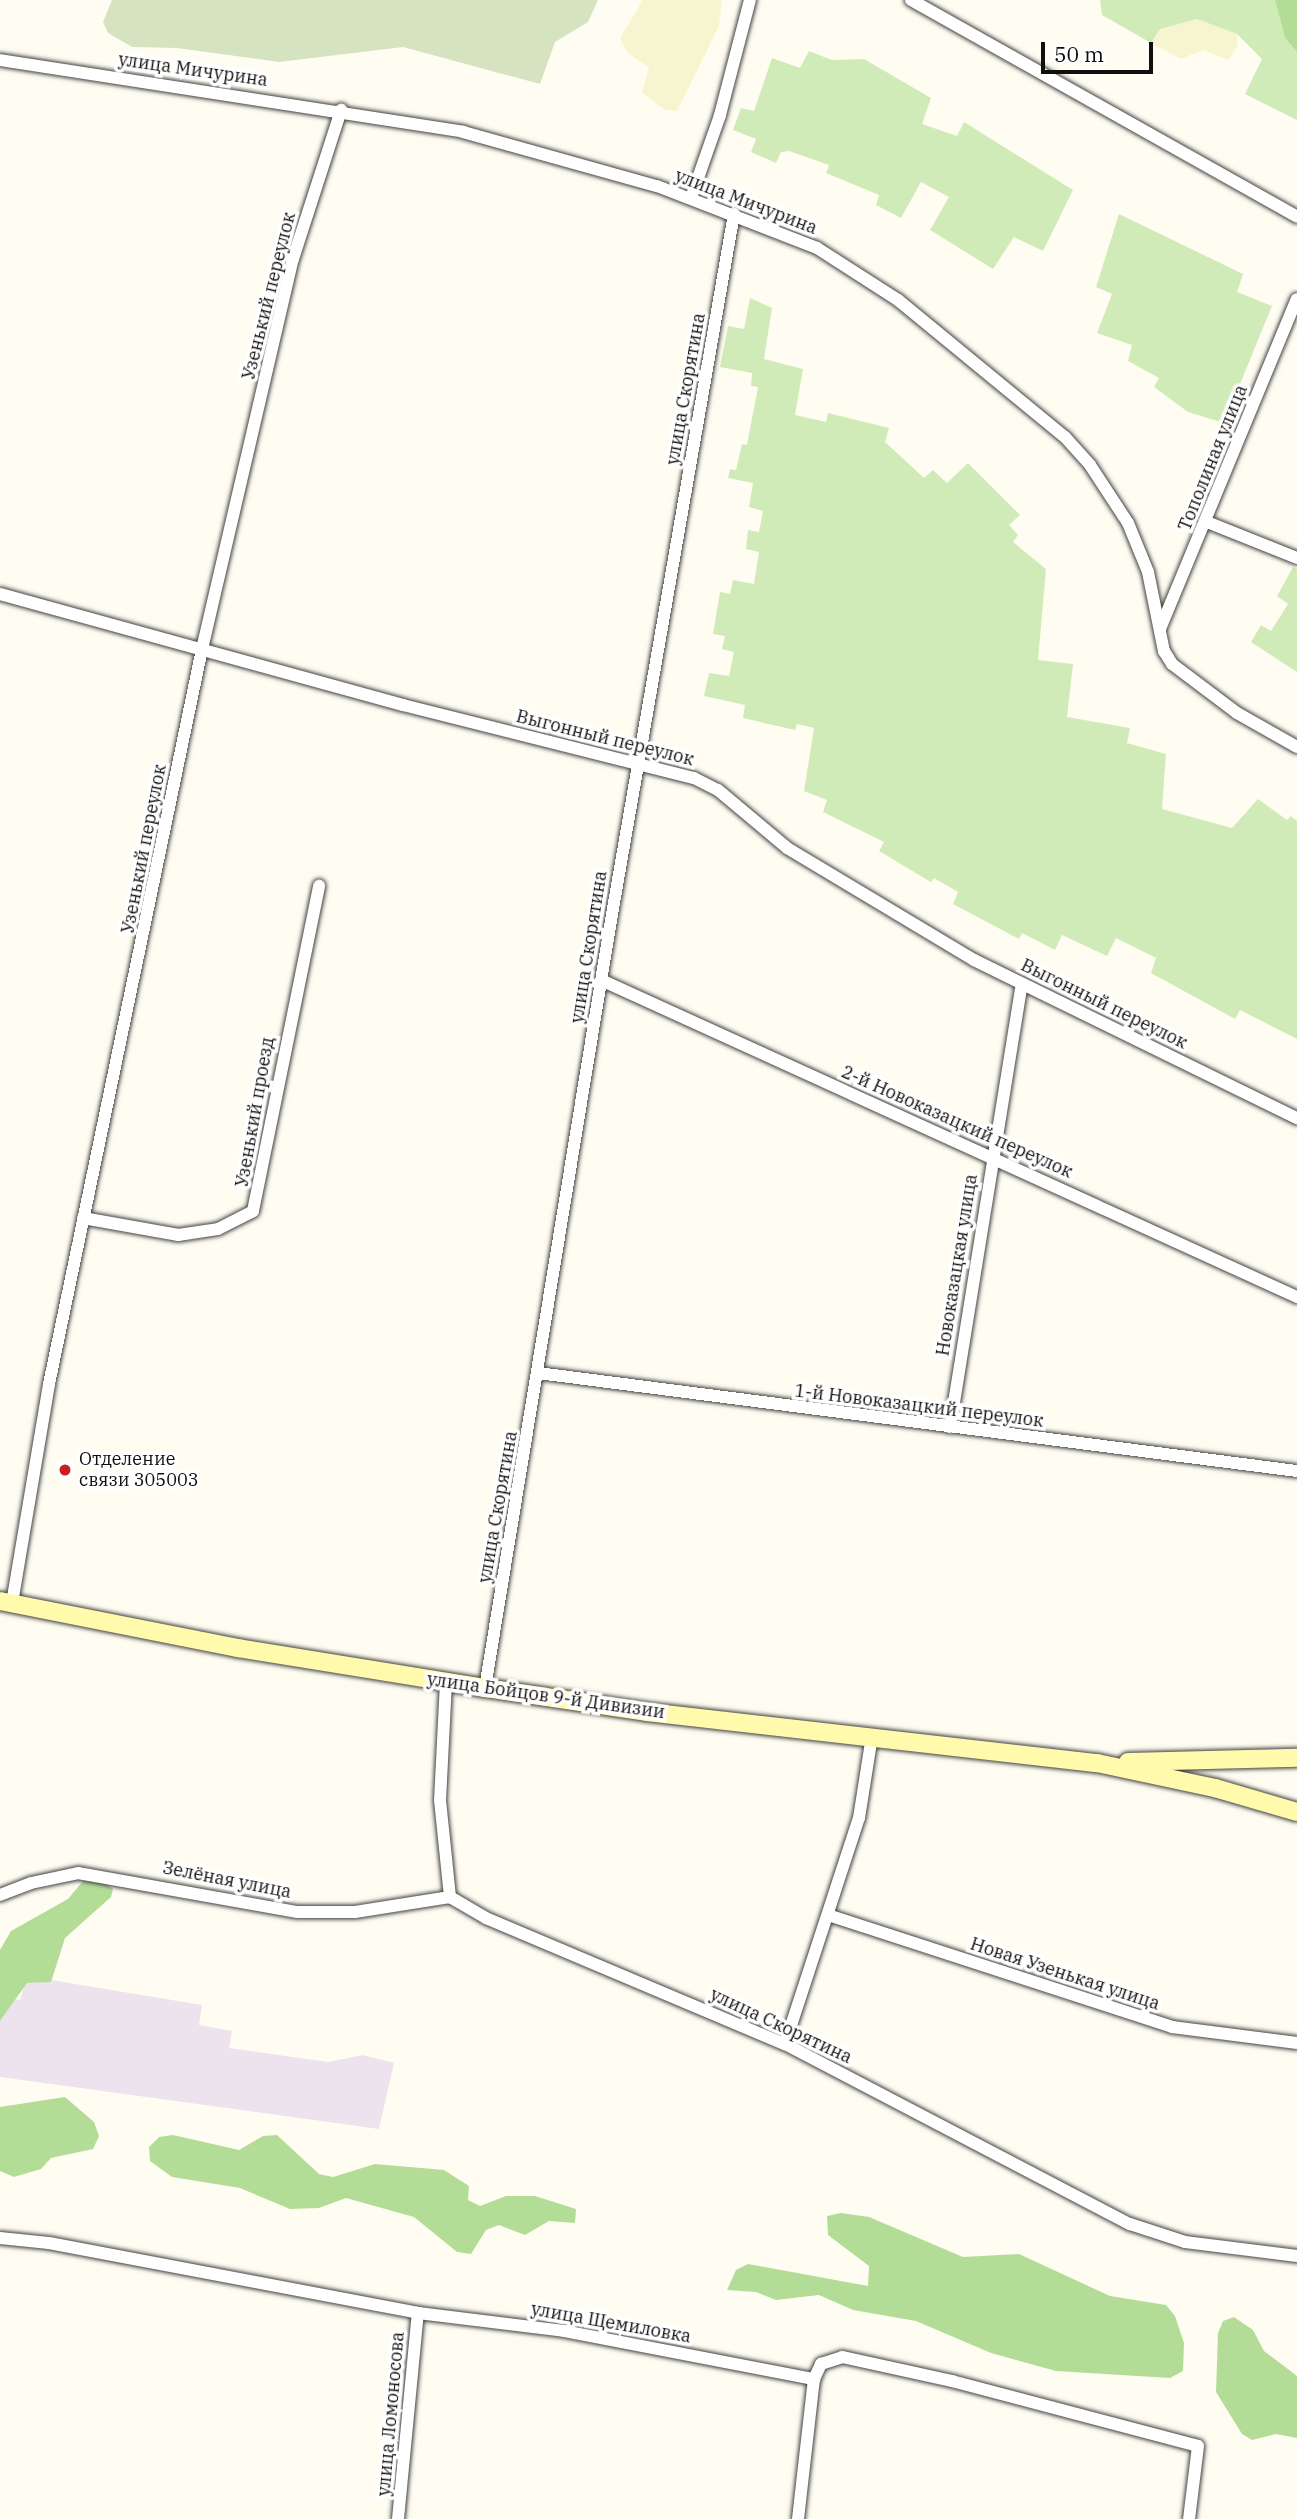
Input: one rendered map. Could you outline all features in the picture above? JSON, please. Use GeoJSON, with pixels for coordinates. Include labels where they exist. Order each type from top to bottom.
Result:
{"type":"FeatureCollection","features":[{"type":"Feature","properties":{"kind":"street"},"geometry":{"type":"LineString","coordinates":[[691,198],[720,115],[750,0]]}},
{"type":"Feature","properties":{"kind":"street"},"geometry":{"type":"LineString","coordinates":[[911,0],[1297,217]]}},
{"type":"Feature","properties":{"kind":"street","name":"улица Мичурина"},"geometry":{"type":"LineString","coordinates":[[0,60],[341,110],[529,148],[691,198],[817,248],[858,271],[1065,437],[1090,465],[1128,523],[1148,572],[1164,651],[1183,676],[1297,747]]}},
{"type":"Feature","properties":{"kind":"street","name":"Узенький переулок"},"geometry":{"type":"LineString","coordinates":[[6,1602],[202,649],[293,258],[341,110]]}},
{"type":"Feature","properties":{"kind":"street","name":"улица Скорятина"},"geometry":{"type":"LineString","coordinates":[[485,1688],[601,980],[734,214]]}},
{"type":"Feature","properties":{"kind":"street","name":"Тополиная улица"},"geometry":{"type":"LineString","coordinates":[[1160,629],[1207,522],[1297,299]]}},
{"type":"Feature","properties":{"kind":"street"},"geometry":{"type":"LineString","coordinates":[[1207,522],[1297,558]]}},
{"type":"Feature","properties":{"kind":"street","name":"Выгонный переулок"},"geometry":{"type":"LineString","coordinates":[[0,594],[403,705],[708,784],[787,848],[1021,984],[1297,1118]]}},
{"type":"Feature","properties":{"kind":"street","name":"Узенький проезд"},"geometry":{"type":"LineString","coordinates":[[83,1218],[178,1235],[218,1229],[253,1211],[319,886]]}},
{"type":"Feature","properties":{"kind":"street","name":"2-й Новоказацкий переулок"},"geometry":{"type":"LineString","coordinates":[[601,980],[1297,1297]]}},
{"type":"Feature","properties":{"kind":"street","name":"Новоказацкая улица"},"geometry":{"type":"LineString","coordinates":[[950,1427],[991,1156],[1021,984]]}},
{"type":"Feature","properties":{"kind":"street","name":"1-й Новоказацкий переулок"},"geometry":{"type":"LineString","coordinates":[[538,1373],[1297,1471]]}},
{"type":"Feature","properties":{"kind":"street","name":"улица Бойцов 9-й Дивизии"},"geometry":{"type":"LineString","coordinates":[[6,1602],[238,1648],[647,1712],[1097,1762],[1216,1788],[1297,1812]]}},
{"type":"Feature","properties":{"kind":"street"},"geometry":{"type":"LineString","coordinates":[[446,1682],[440,1800],[450,1897]]}},
{"type":"Feature","properties":{"kind":"street"},"geometry":{"type":"LineString","coordinates":[[785,2044],[859,1818],[872,1736]]}},
{"type":"Feature","properties":{"kind":"street","name":"улица Бойцов 9-й Дивизии"},"geometry":{"type":"LineString","coordinates":[[1097,1762],[1297,1758]]}},
{"type":"Feature","properties":{"kind":"street","name":"Зелёная улица"},"geometry":{"type":"LineString","coordinates":[[0,1895],[31,1883],[78,1873],[298,1912],[355,1912],[450,1897]]}},
{"type":"Feature","properties":{"kind":"street","name":"улица Скорятина"},"geometry":{"type":"LineString","coordinates":[[450,1897],[486,1918],[785,2044],[1130,2224],[1185,2242],[1297,2256]]}},
{"type":"Feature","properties":{"kind":"street","name":"Новая Узенькая улица"},"geometry":{"type":"LineString","coordinates":[[828,1915],[1172,2027],[1297,2043]]}},
{"type":"Feature","properties":{"kind":"street","name":"улица Щемиловка"},"geometry":{"type":"LineString","coordinates":[[0,2238],[49,2243],[418,2313],[564,2331],[814,2379]]}},
{"type":"Feature","properties":{"kind":"street","name":"улица Ломоносова"},"geometry":{"type":"LineString","coordinates":[[398,2519],[418,2313]]}},
{"type":"Feature","properties":{"kind":"street"},"geometry":{"type":"LineString","coordinates":[[798,2519],[814,2379],[821,2364],[842,2357],[952,2381],[1198,2446],[1189,2519]]}},
{"type":"Feature","properties":{"kind":"shaded area"},"geometry":{"type":"Polygon","coordinates":[[[27,1976],[202,2005],[199,2025],[232,2031],[229,2048],[328,2062],[363,2055],[394,2063],[379,2129],[0,2077],[0,1997],[20,2000],[27,1976]]]}},
{"type":"Feature","properties":{"kind":"green space"},"geometry":{"type":"Polygon","coordinates":[[[112,0],[598,0],[588,22],[555,42],[540,84],[403,47],[279,62],[177,48],[132,47],[108,33],[103,22],[112,0]]]}},
{"type":"Feature","properties":{"kind":"green space"},"geometry":{"type":"Polygon","coordinates":[[[643,0],[722,0],[719,26],[677,111],[665,110],[642,93],[649,68],[628,53],[620,38],[643,0]]]}},
{"type":"Feature","properties":{"kind":"green space"},"geometry":{"type":"Polygon","coordinates":[[[1100,0],[1275,0],[1285,38],[1297,52],[1297,120],[1245,94],[1262,59],[1237,34],[1197,19],[1160,29],[1151,43],[1102,15],[1100,0]]]}},
{"type":"Feature","properties":{"kind":"green space"},"geometry":{"type":"Polygon","coordinates":[[[1275,0],[1297,0],[1297,52],[1285,38],[1275,0]]]}},
{"type":"Feature","properties":{"kind":"green space"},"geometry":{"type":"Polygon","coordinates":[[[1197,19],[1237,34],[1238,45],[1228,60],[1203,50],[1181,59],[1151,43],[1160,29],[1197,19]]]}},
{"type":"Feature","properties":{"kind":"green space"},"geometry":{"type":"Polygon","coordinates":[[[809,51],[832,60],[864,59],[931,98],[922,124],[957,136],[964,122],[1073,190],[1043,251],[1014,237],[993,269],[930,230],[949,197],[921,182],[901,218],[876,205],[879,195],[826,173],[829,165],[789,151],[781,152],[776,163],[751,152],[756,139],[733,130],[741,108],[754,111],[772,58],[800,68],[809,51]]]}},
{"type":"Feature","properties":{"kind":"green space"},"geometry":{"type":"Polygon","coordinates":[[[1119,214],[1243,274],[1237,292],[1272,306],[1224,423],[1188,412],[1154,387],[1159,378],[1128,361],[1132,345],[1097,333],[1112,294],[1096,287],[1119,214]]]}},
{"type":"Feature","properties":{"kind":"green space"},"geometry":{"type":"Polygon","coordinates":[[[750,298],[772,308],[764,359],[803,369],[795,415],[826,422],[828,413],[889,428],[885,442],[924,478],[933,470],[947,483],[968,463],[1020,515],[1009,525],[1018,535],[1013,542],[1046,569],[1038,660],[1073,664],[1067,717],[1130,728],[1127,743],[1166,754],[1162,809],[1232,828],[1258,799],[1287,820],[1291,816],[1297,821],[1297,1039],[1240,1010],[1235,1019],[1151,973],[1156,958],[1116,938],[1107,956],[1062,935],[1055,950],[1022,933],[1019,939],[953,904],[958,892],[934,878],[931,882],[879,851],[884,842],[823,812],[827,800],[804,791],[814,728],[797,724],[795,730],[743,718],[745,705],[704,696],[709,673],[729,676],[734,652],[722,649],[725,636],[713,634],[720,592],[730,594],[733,580],[754,584],[759,552],[746,549],[748,530],[759,532],[763,511],[749,507],[753,483],[728,478],[730,469],[736,470],[742,444],[747,445],[758,387],[751,386],[752,373],[720,367],[728,326],[744,329],[750,298]]]}},
{"type":"Feature","properties":{"kind":"green space"},"geometry":{"type":"Polygon","coordinates":[[[1293,567],[1297,569],[1297,672],[1251,642],[1261,625],[1271,631],[1288,604],[1277,596],[1293,567]]]}},
{"type":"Feature","properties":{"kind":"green space"},"geometry":{"type":"Polygon","coordinates":[[[100,1879],[113,1889],[111,1897],[65,1938],[51,1982],[27,1983],[0,2021],[0,1950],[11,1931],[68,1899],[83,1881],[100,1879]]]}},
{"type":"Feature","properties":{"kind":"green space"},"geometry":{"type":"Polygon","coordinates":[[[65,2097],[94,2122],[99,2136],[93,2149],[51,2158],[41,2169],[14,2177],[0,2171],[0,2107],[65,2097]]]}},
{"type":"Feature","properties":{"kind":"green space"},"geometry":{"type":"Polygon","coordinates":[[[173,2135],[239,2150],[263,2136],[277,2135],[319,2174],[333,2177],[375,2164],[444,2170],[469,2186],[468,2200],[480,2206],[506,2196],[535,2196],[576,2209],[575,2223],[549,2221],[525,2235],[499,2225],[486,2230],[471,2254],[457,2252],[414,2217],[346,2198],[319,2208],[290,2209],[240,2188],[172,2177],[150,2161],[149,2147],[159,2137],[173,2135]]]}},
{"type":"Feature","properties":{"kind":"green space"},"geometry":{"type":"Polygon","coordinates":[[[841,2213],[869,2217],[963,2257],[1019,2254],[1110,2296],[1166,2305],[1175,2316],[1184,2343],[1183,2371],[1170,2378],[1056,2371],[991,2353],[916,2321],[853,2310],[819,2295],[776,2300],[756,2292],[727,2290],[736,2270],[748,2264],[868,2286],[869,2266],[828,2235],[827,2216],[841,2213]]]}},
{"type":"Feature","properties":{"kind":"green space"},"geometry":{"type":"Polygon","coordinates":[[[1234,2317],[1253,2330],[1264,2351],[1297,2376],[1297,2438],[1276,2434],[1252,2440],[1242,2434],[1216,2392],[1218,2333],[1223,2321],[1234,2317]]]}},
{"type":"Feature","properties":{"kind":"place","name":"Отделение связи 305003"},"geometry":{"type":"Point","coordinates":[65,1470]}}]}
